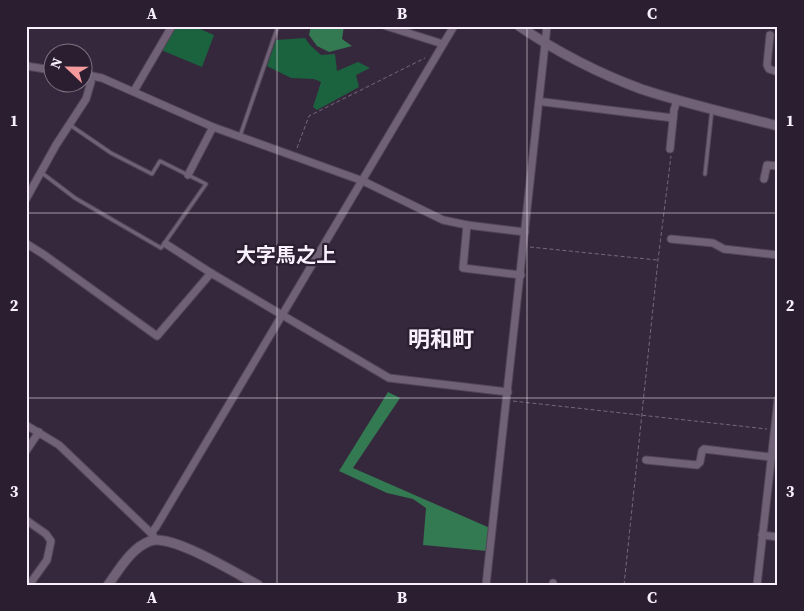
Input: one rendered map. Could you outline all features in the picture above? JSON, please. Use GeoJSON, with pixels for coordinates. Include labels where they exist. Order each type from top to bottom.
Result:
{"type":"FeatureCollection","features":[{"type":"Feature","properties":{"kind":"street"},"geometry":{"type":"LineString","coordinates":[[134,91],[172,26]]}},
{"type":"Feature","properties":{"kind":"street"},"geometry":{"type":"LineString","coordinates":[[386,26],[441,48]]}},
{"type":"Feature","properties":{"kind":"street"},"geometry":{"type":"LineString","coordinates":[[108,585],[136,549],[154,536],[161,518],[454,26]]}},
{"type":"Feature","properties":{"kind":"street"},"geometry":{"type":"LineString","coordinates":[[519,26],[546,44],[599,72],[642,89],[778,126]]}},
{"type":"Feature","properties":{"kind":"street"},"geometry":{"type":"LineString","coordinates":[[486,585],[547,26]]}},
{"type":"Feature","properties":{"kind":"street"},"geometry":{"type":"LineString","coordinates":[[770,35],[767,65],[769,69],[778,72]]}},
{"type":"Feature","properties":{"kind":"street"},"geometry":{"type":"LineString","coordinates":[[26,66],[42,68]]}},
{"type":"Feature","properties":{"kind":"street"},"geometry":{"type":"LineString","coordinates":[[92,76],[134,91],[213,127],[363,181],[443,220],[525,232]]}},
{"type":"Feature","properties":{"kind":"street"},"geometry":{"type":"LineString","coordinates":[[26,198],[69,124],[86,99],[88,92]]}},
{"type":"Feature","properties":{"kind":"street"},"geometry":{"type":"LineString","coordinates":[[670,149],[677,100]]}},
{"type":"Feature","properties":{"kind":"street"},"geometry":{"type":"LineString","coordinates":[[544,102],[673,118]]}},
{"type":"Feature","properties":{"kind":"street"},"geometry":{"type":"LineString","coordinates":[[188,175],[213,127]]}},
{"type":"Feature","properties":{"kind":"street"},"geometry":{"type":"LineString","coordinates":[[764,179],[767,165],[778,166]]}},
{"type":"Feature","properties":{"kind":"street"},"geometry":{"type":"LineString","coordinates":[[467,225],[463,268],[521,275]]}},
{"type":"Feature","properties":{"kind":"street"},"geometry":{"type":"LineString","coordinates":[[671,239],[713,243],[724,250],[778,255]]}},
{"type":"Feature","properties":{"kind":"street"},"geometry":{"type":"LineString","coordinates":[[166,244],[211,273],[390,378],[508,396]]}},
{"type":"Feature","properties":{"kind":"street"},"geometry":{"type":"LineString","coordinates":[[26,245],[43,254],[157,336],[211,273]]}},
{"type":"Feature","properties":{"kind":"street"},"geometry":{"type":"LineString","coordinates":[[757,585],[778,399]]}},
{"type":"Feature","properties":{"kind":"street"},"geometry":{"type":"LineString","coordinates":[[26,425],[63,449],[154,536],[174,542],[258,585]]}},
{"type":"Feature","properties":{"kind":"street"},"geometry":{"type":"LineString","coordinates":[[26,451],[39,432]]}},
{"type":"Feature","properties":{"kind":"street"},"geometry":{"type":"LineString","coordinates":[[646,460],[697,465],[700,462],[704,449],[771,457]]}},
{"type":"Feature","properties":{"kind":"street"},"geometry":{"type":"LineString","coordinates":[[26,520],[46,534],[51,541],[48,560],[29,585]]}},
{"type":"Feature","properties":{"kind":"street"},"geometry":{"type":"LineString","coordinates":[[762,536],[778,537]]}},
{"type":"Feature","properties":{"kind":"lane"},"geometry":{"type":"LineString","coordinates":[[240,136],[278,26]]}},
{"type":"Feature","properties":{"kind":"lane"},"geometry":{"type":"LineString","coordinates":[[705,174],[712,109]]}},
{"type":"Feature","properties":{"kind":"lane"},"geometry":{"type":"LineString","coordinates":[[42,172],[75,198],[161,248],[166,244],[206,184],[160,161],[152,174],[111,152],[69,124]]}},
{"type":"Feature","properties":{"kind":"path"},"geometry":{"type":"LineString","coordinates":[[294,156],[309,116],[441,48]]}},
{"type":"Feature","properties":{"kind":"path"},"geometry":{"type":"LineString","coordinates":[[624,585],[658,260],[672,151],[670,149]]}},
{"type":"Feature","properties":{"kind":"path"},"geometry":{"type":"LineString","coordinates":[[524,246],[658,260]]}},
{"type":"Feature","properties":{"kind":"path"},"geometry":{"type":"LineString","coordinates":[[508,396],[642,416],[776,430]]}},
{"type":"Feature","properties":{"kind":"green space"},"geometry":{"type":"Polygon","coordinates":[[[175,26],[193,26],[214,35],[202,67],[161,50],[175,26]]]}},
{"type":"Feature","properties":{"kind":"green space"},"geometry":{"type":"Polygon","coordinates":[[[311,26],[344,26],[342,39],[352,46],[329,52],[317,46],[309,35],[311,26]]]}},
{"type":"Feature","properties":{"kind":"green space"},"geometry":{"type":"Polygon","coordinates":[[[305,38],[321,55],[335,54],[337,71],[358,62],[370,68],[356,75],[359,87],[317,110],[313,107],[321,82],[314,79],[291,78],[267,66],[276,40],[305,38]]]}},
{"type":"Feature","properties":{"kind":"green space"},"geometry":{"type":"Polygon","coordinates":[[[388,392],[400,398],[353,468],[490,528],[487,551],[423,545],[426,508],[413,499],[387,493],[339,471],[388,392]]]}},
{"type":"Feature","properties":{"kind":"district","name":"大字馬之上"},"geometry":{"type":"Point","coordinates":[286,255]}},
{"type":"Feature","properties":{"kind":"district","name":"明和町"},"geometry":{"type":"Point","coordinates":[441,339]}}]}
